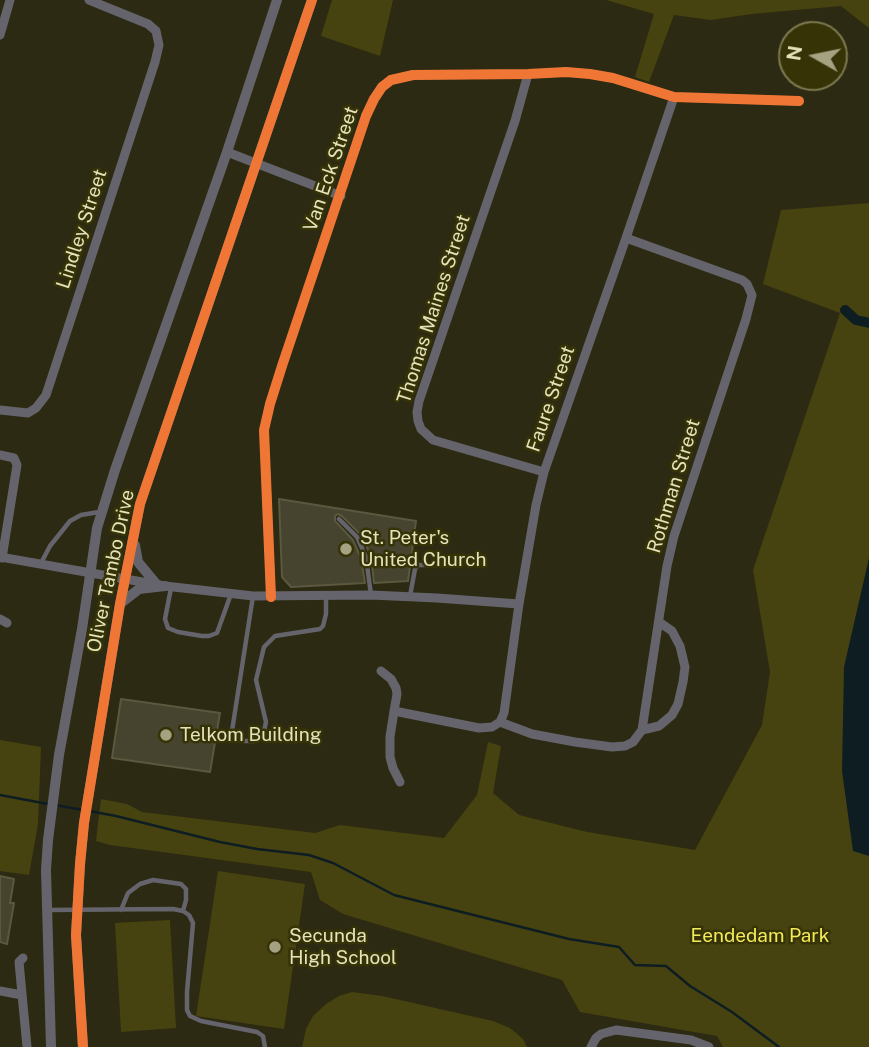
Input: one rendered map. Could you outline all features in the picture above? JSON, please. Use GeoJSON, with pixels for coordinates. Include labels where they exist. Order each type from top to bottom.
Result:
{"type":"FeatureCollection","features":[{"type":"Feature","properties":{"kind":"street"},"geometry":{"type":"LineString","coordinates":[[0,35],[10,0]]}},
{"type":"Feature","properties":{"kind":"street","name":"Lindley Street"},"geometry":{"type":"LineString","coordinates":[[0,410],[28,412],[36,408],[46,395],[159,45],[156,32],[148,24],[89,0]]}},
{"type":"Feature","properties":{"kind":"street","name":"Oliver Tambo Drive"},"geometry":{"type":"LineString","coordinates":[[51,1047],[46,870],[50,813],[97,528],[277,0]]}},
{"type":"Feature","properties":{"kind":"street","name":"Oliver Tambo Drive"},"geometry":{"type":"LineString","coordinates":[[83,1047],[76,935],[84,822],[120,604],[140,504],[312,0]]}},
{"type":"Feature","properties":{"kind":"street","name":"Van Eck Street"},"geometry":{"type":"LineString","coordinates":[[271,597],[264,430],[282,366],[370,107],[383,87],[391,80],[412,75],[566,72],[614,78],[674,97],[799,101]]}},
{"type":"Feature","properties":{"kind":"street","name":"Thomas Maines Street"},"geometry":{"type":"LineString","coordinates":[[528,74],[515,121],[417,412],[421,429],[433,440],[544,472]]}},
{"type":"Feature","properties":{"kind":"street","name":"Faure Street"},"geometry":{"type":"LineString","coordinates":[[500,722],[504,713],[519,604],[544,472],[674,97]]}},
{"type":"Feature","properties":{"kind":"street"},"geometry":{"type":"LineString","coordinates":[[226,152],[341,195]]}},
{"type":"Feature","properties":{"kind":"street","name":"Rothman Street"},"geometry":{"type":"LineString","coordinates":[[500,722],[533,734],[612,747],[633,742],[642,730],[674,536],[751,305],[751,290],[747,284],[722,273],[626,238]]}},
{"type":"Feature","properties":{"kind":"street"},"geometry":{"type":"LineString","coordinates":[[0,455],[14,458],[18,465],[5,514],[1,558],[164,586],[253,596],[371,595],[519,604]]}},
{"type":"Feature","properties":{"kind":"street"},"geometry":{"type":"LineString","coordinates":[[135,528],[138,562],[164,586]]}},
{"type":"Feature","properties":{"kind":"street"},"geometry":{"type":"LineString","coordinates":[[120,604],[139,589],[164,586]]}},
{"type":"Feature","properties":{"kind":"street"},"geometry":{"type":"LineString","coordinates":[[642,730],[659,726],[672,715],[678,704],[683,682],[685,667],[680,646],[672,631],[659,622]]}},
{"type":"Feature","properties":{"kind":"street"},"geometry":{"type":"LineString","coordinates":[[381,671],[391,679],[396,688],[389,747],[393,768],[400,782]]}},
{"type":"Feature","properties":{"kind":"street"},"geometry":{"type":"LineString","coordinates":[[394,711],[479,727],[492,727],[500,722]]}},
{"type":"Feature","properties":{"kind":"street"},"geometry":{"type":"LineString","coordinates":[[23,958],[19,962],[27,1047]]}},
{"type":"Feature","properties":{"kind":"street"},"geometry":{"type":"LineString","coordinates":[[0,991],[22,995]]}},
{"type":"Feature","properties":{"kind":"street"},"geometry":{"type":"LineString","coordinates":[[591,1047],[601,1034],[616,1030],[691,1040],[709,1047]]}},
{"type":"Feature","properties":{"kind":"lane"},"geometry":{"type":"LineString","coordinates":[[41,564],[50,546],[70,521],[81,515],[102,511]]}},
{"type":"Feature","properties":{"kind":"lane"},"geometry":{"type":"LineString","coordinates":[[339,519],[357,537],[366,557],[371,595]]}},
{"type":"Feature","properties":{"kind":"lane"},"geometry":{"type":"LineString","coordinates":[[410,597],[415,566],[453,565]]}},
{"type":"Feature","properties":{"kind":"lane"},"geometry":{"type":"LineString","coordinates":[[164,586],[165,619],[168,628],[202,636],[217,633],[231,594]]}},
{"type":"Feature","properties":{"kind":"lane"},"geometry":{"type":"LineString","coordinates":[[253,596],[232,731],[244,741],[260,738],[264,731],[265,722],[256,680],[264,647],[275,636],[320,629],[326,614],[326,596]]}},
{"type":"Feature","properties":{"kind":"lane"},"geometry":{"type":"LineString","coordinates":[[121,909],[128,894],[140,884],[153,880],[181,884],[186,889],[183,911]]}},
{"type":"Feature","properties":{"kind":"lane"},"geometry":{"type":"LineString","coordinates":[[47,910],[183,911],[193,923],[187,992],[187,1010],[190,1016],[201,1021],[257,1032],[263,1036],[265,1047]]}},
{"type":"Feature","properties":{"kind":"green space"},"geometry":{"type":"Polygon","coordinates":[[[332,0],[393,0],[380,56],[321,36],[332,0]]]}},
{"type":"Feature","properties":{"kind":"green space"},"geometry":{"type":"Polygon","coordinates":[[[606,0],[869,0],[869,28],[841,6],[711,20],[674,15],[649,82],[635,77],[654,14],[606,0]]]}},
{"type":"Feature","properties":{"kind":"green space","name":"Eendedam Park"},"geometry":{"type":"Polygon","coordinates":[[[869,203],[869,1047],[723,1047],[717,1036],[580,1012],[562,980],[343,914],[320,900],[311,872],[96,841],[101,799],[127,804],[142,812],[315,833],[340,825],[444,838],[477,795],[488,742],[501,746],[493,793],[519,815],[587,832],[695,850],[762,725],[770,672],[753,570],[840,313],[763,284],[781,210],[869,203]]]}},
{"type":"Feature","properties":{"kind":"green space"},"geometry":{"type":"Polygon","coordinates":[[[0,740],[41,747],[38,824],[29,875],[0,871],[0,740]]]}},
{"type":"Feature","properties":{"kind":"green space"},"geometry":{"type":"Polygon","coordinates":[[[218,871],[305,884],[284,1029],[196,1016],[218,871]]]}},
{"type":"Feature","properties":{"kind":"green space"},"geometry":{"type":"Polygon","coordinates":[[[170,920],[176,1028],[121,1032],[115,923],[170,920]]]}},
{"type":"Feature","properties":{"kind":"green space"},"geometry":{"type":"Polygon","coordinates":[[[352,992],[382,996],[493,1021],[510,1028],[523,1039],[527,1047],[302,1047],[306,1029],[313,1016],[339,996],[352,992]]]}},
{"type":"Feature","properties":{"kind":"shaded area"},"geometry":{"type":"Polygon","coordinates":[[[869,558],[869,856],[853,851],[842,771],[844,667],[869,558]]]}},
{"type":"Feature","properties":{"kind":"building","name":"St. Peter's United Church"},"geometry":{"type":"Polygon","coordinates":[[[279,499],[416,521],[408,581],[374,583],[371,556],[361,535],[338,514],[335,521],[353,540],[361,558],[365,583],[291,587],[282,577],[279,499]]]}},
{"type":"Feature","properties":{"kind":"building","name":"Telkom Building"},"geometry":{"type":"Polygon","coordinates":[[[121,699],[220,713],[210,772],[112,758],[121,699]]]}},
{"type":"Feature","properties":{"kind":"building"},"geometry":{"type":"Polygon","coordinates":[[[0,876],[14,879],[10,903],[14,903],[7,944],[0,942],[0,876]]]}},
{"type":"Feature","properties":{"kind":"waterway"},"geometry":{"type":"LineString","coordinates":[[845,310],[856,320],[869,323]]}},
{"type":"Feature","properties":{"kind":"waterway"},"geometry":{"type":"LineString","coordinates":[[0,795],[48,804]]}},
{"type":"Feature","properties":{"kind":"waterway"},"geometry":{"type":"LineString","coordinates":[[55,805],[83,810]]}},
{"type":"Feature","properties":{"kind":"waterway"},"geometry":{"type":"LineString","coordinates":[[89,811],[220,842],[309,855],[333,863],[394,895],[569,939],[619,947],[635,965],[666,966],[690,986],[732,1012],[779,1047]]}},
{"type":"Feature","properties":{"kind":"cycle path"},"geometry":{"type":"LineString","coordinates":[[83,1047],[76,935],[84,823],[120,604],[140,504],[312,0]]}},
{"type":"Feature","properties":{"kind":"cycle path"},"geometry":{"type":"LineString","coordinates":[[271,597],[264,430],[282,366],[366,116],[382,87],[391,80],[413,75],[566,72],[613,78],[674,97],[799,101]]}},
{"type":"Feature","properties":{"kind":"place","name":"St. Peter's United Church"},"geometry":{"type":"Point","coordinates":[346,549]}},
{"type":"Feature","properties":{"kind":"place","name":"Telkom Building"},"geometry":{"type":"Point","coordinates":[166,735]}},
{"type":"Feature","properties":{"kind":"place","name":"Secunda High School"},"geometry":{"type":"Point","coordinates":[275,947]}}]}
